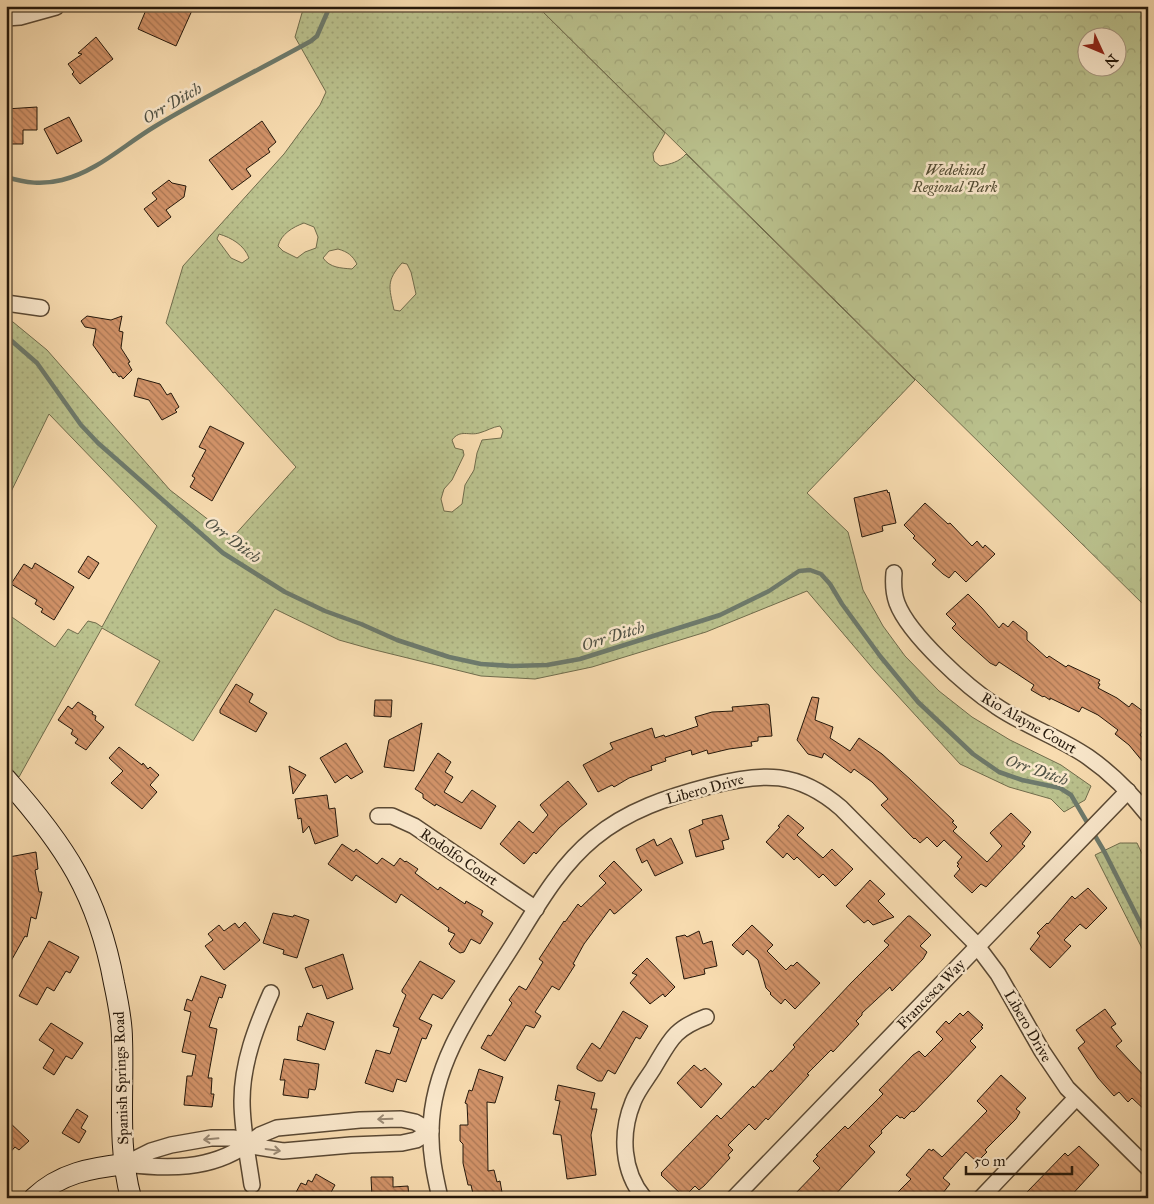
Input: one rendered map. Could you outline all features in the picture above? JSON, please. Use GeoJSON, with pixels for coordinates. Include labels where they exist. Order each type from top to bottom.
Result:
{"type":"FeatureCollection","features":[{"type":"Feature","properties":{"kind":"street"},"geometry":{"type":"LineString","coordinates":[[6,18],[20,17],[56,7]]}},
{"type":"Feature","properties":{"kind":"street"},"geometry":{"type":"LineString","coordinates":[[6,303],[41,308]]}},
{"type":"Feature","properties":{"kind":"street","name":"Rio Alayne Court"},"geometry":{"type":"LineString","coordinates":[[894,573],[893,589],[904,616],[940,659],[959,677],[997,707],[1065,742],[1090,758],[1128,791],[1148,815]]}},
{"type":"Feature","properties":{"kind":"street","name":"Libero Drive"},"geometry":{"type":"LineString","coordinates":[[440,1198],[432,1156],[431,1130],[437,1092],[450,1050],[460,1029],[560,872],[577,853],[612,824],[632,813],[676,795],[753,777],[792,780],[811,787],[828,797],[949,915],[977,946],[998,974],[1055,1072],[1076,1098],[1148,1168]]}},
{"type":"Feature","properties":{"kind":"street","name":"Spanish Springs Road"},"geometry":{"type":"LineString","coordinates":[[6,779],[42,821],[72,865],[87,892],[107,949],[121,1021],[125,1164],[131,1198]]}},
{"type":"Feature","properties":{"kind":"street","name":"Francesca Way"},"geometry":{"type":"LineString","coordinates":[[734,1198],[1128,791]]}},
{"type":"Feature","properties":{"kind":"street","name":"Rodolfo Court"},"geometry":{"type":"LineString","coordinates":[[378,816],[392,816],[414,826],[536,909]]}},
{"type":"Feature","properties":{"kind":"street"},"geometry":{"type":"LineString","coordinates":[[252,1185],[242,1100],[246,1063],[258,1024],[271,993]]}},
{"type":"Feature","properties":{"kind":"street"},"geometry":{"type":"LineString","coordinates":[[644,1198],[632,1177],[627,1163],[624,1133],[633,1101],[671,1040],[689,1023],[706,1017]]}},
{"type":"Feature","properties":{"kind":"street"},"geometry":{"type":"LineString","coordinates":[[981,1198],[1076,1098]]}},
{"type":"Feature","properties":{"kind":"street"},"geometry":{"type":"LineString","coordinates":[[34,1198],[51,1184],[78,1172],[125,1164],[169,1168],[220,1160],[235,1153],[260,1134],[277,1128],[360,1120],[401,1119],[414,1122],[431,1130]]}},
{"type":"Feature","properties":{"kind":"street"},"geometry":{"type":"LineString","coordinates":[[125,1164],[151,1151],[170,1145],[211,1138],[234,1138],[246,1144],[283,1151],[351,1144],[402,1143],[416,1140],[431,1130]]}},
{"type":"Feature","properties":{"kind":"green space"},"geometry":{"type":"Polygon","coordinates":[[[304,6],[537,6],[665,133],[653,154],[654,161],[660,166],[678,161],[686,154],[915,380],[807,493],[848,532],[863,590],[883,626],[905,656],[939,691],[972,717],[1010,740],[1061,765],[1091,786],[1085,800],[1064,812],[1051,799],[1009,787],[960,764],[875,671],[807,591],[706,632],[592,667],[535,679],[481,676],[371,649],[339,640],[275,609],[193,741],[135,705],[160,661],[102,628],[19,777],[6,763],[6,613],[55,647],[68,629],[78,634],[88,621],[102,627],[157,526],[49,414],[6,502],[6,319],[13,322],[47,350],[170,490],[232,538],[296,467],[166,323],[183,266],[284,154],[320,105],[326,92],[295,37],[304,6]],[[304,223],[285,235],[278,246],[283,251],[297,258],[305,252],[316,248],[318,237],[314,227],[304,223]],[[219,234],[217,239],[231,258],[242,263],[249,258],[244,249],[233,240],[219,234]],[[338,249],[329,251],[323,258],[332,266],[352,269],[357,264],[344,251],[338,249]],[[402,263],[393,275],[390,285],[391,295],[394,310],[400,311],[416,294],[411,272],[407,264],[402,263]],[[500,426],[475,434],[461,434],[452,440],[455,448],[463,450],[464,455],[452,480],[444,489],[441,499],[444,511],[452,512],[462,504],[465,485],[474,470],[482,440],[501,438],[503,431],[500,426]]]}},
{"type":"Feature","properties":{"kind":"green space","name":"Wedekind Regional Park"},"geometry":{"type":"Polygon","coordinates":[[[537,6],[1148,6],[1148,609],[537,6]]]}},
{"type":"Feature","properties":{"kind":"green space"},"geometry":{"type":"Polygon","coordinates":[[[1120,843],[1137,843],[1148,866],[1148,960],[1095,855],[1120,843]]]}},
{"type":"Feature","properties":{"kind":"building"},"geometry":{"type":"Polygon","coordinates":[[[150,6],[194,6],[176,46],[138,29],[146,10],[148,11],[150,6]]]}},
{"type":"Feature","properties":{"kind":"building"},"geometry":{"type":"Polygon","coordinates":[[[96,37],[113,59],[80,84],[72,74],[74,72],[68,64],[82,54],[78,53],[96,37]]]}},
{"type":"Feature","properties":{"kind":"building"},"geometry":{"type":"Polygon","coordinates":[[[37,107],[37,130],[23,130],[23,144],[6,144],[6,109],[37,107]]]}},
{"type":"Feature","properties":{"kind":"building"},"geometry":{"type":"Polygon","coordinates":[[[69,117],[82,141],[57,154],[44,129],[69,117]]]}},
{"type":"Feature","properties":{"kind":"building"},"geometry":{"type":"Polygon","coordinates":[[[262,121],[276,142],[268,149],[270,152],[246,169],[251,176],[232,190],[209,160],[262,121]]]}},
{"type":"Feature","properties":{"kind":"building"},"geometry":{"type":"Polygon","coordinates":[[[169,180],[172,183],[186,186],[184,197],[166,210],[171,217],[158,227],[144,209],[157,199],[152,193],[169,180]]]}},
{"type":"Feature","properties":{"kind":"building"},"geometry":{"type":"Polygon","coordinates":[[[87,316],[111,320],[122,316],[119,331],[123,332],[121,348],[130,362],[128,363],[132,370],[123,379],[115,372],[113,373],[93,345],[96,329],[85,327],[81,321],[87,316]]]}},
{"type":"Feature","properties":{"kind":"building"},"geometry":{"type":"Polygon","coordinates":[[[138,378],[160,384],[167,395],[171,393],[179,407],[175,410],[177,412],[162,420],[149,400],[134,396],[138,378]]]}},
{"type":"Feature","properties":{"kind":"building"},"geometry":{"type":"Polygon","coordinates":[[[210,426],[244,443],[212,501],[190,487],[195,478],[192,476],[206,450],[199,447],[210,426]]]}},
{"type":"Feature","properties":{"kind":"building"},"geometry":{"type":"Polygon","coordinates":[[[887,490],[896,523],[882,526],[883,531],[862,537],[854,498],[887,490]]]}},
{"type":"Feature","properties":{"kind":"building"},"geometry":{"type":"Polygon","coordinates":[[[925,503],[948,524],[950,523],[972,546],[977,541],[983,548],[985,545],[995,554],[966,582],[955,571],[949,578],[932,564],[936,560],[913,538],[915,536],[904,525],[925,503]]]}},
{"type":"Feature","properties":{"kind":"building"},"geometry":{"type":"Polygon","coordinates":[[[88,556],[99,563],[89,579],[78,572],[88,556]]]}},
{"type":"Feature","properties":{"kind":"building"},"geometry":{"type":"Polygon","coordinates":[[[35,563],[74,587],[54,620],[41,612],[43,609],[35,604],[37,600],[11,584],[24,564],[32,569],[35,563]]]}},
{"type":"Feature","properties":{"kind":"building"},"geometry":{"type":"Polygon","coordinates":[[[968,594],[999,628],[1003,623],[1008,627],[1013,621],[1027,632],[1027,640],[1047,658],[1049,656],[1066,667],[1068,665],[1100,680],[1098,688],[1129,707],[1132,703],[1148,715],[1148,723],[1140,735],[1148,744],[1148,768],[1129,745],[1115,734],[1118,730],[1098,715],[1082,707],[1079,712],[1050,698],[1050,700],[1043,697],[1031,690],[1034,685],[999,662],[996,666],[990,663],[962,638],[952,628],[956,624],[946,614],[968,594]]]}},
{"type":"Feature","properties":{"kind":"building"},"geometry":{"type":"Polygon","coordinates":[[[236,684],[253,694],[249,702],[267,713],[256,732],[220,713],[236,684]]]}},
{"type":"Feature","properties":{"kind":"building"},"geometry":{"type":"Polygon","coordinates":[[[812,697],[819,698],[815,720],[833,727],[830,738],[850,751],[859,738],[882,754],[954,821],[952,822],[957,827],[953,831],[987,862],[1002,846],[990,833],[1011,813],[1031,832],[1022,844],[1025,846],[986,887],[981,884],[972,893],[954,876],[960,869],[957,863],[962,857],[944,840],[937,847],[927,837],[920,843],[881,805],[888,799],[872,782],[854,769],[851,773],[824,753],[822,758],[808,754],[797,740],[812,697]]]}},
{"type":"Feature","properties":{"kind":"building"},"geometry":{"type":"Polygon","coordinates":[[[375,700],[392,700],[391,717],[374,716],[375,700]]]}},
{"type":"Feature","properties":{"kind":"building"},"geometry":{"type":"Polygon","coordinates":[[[78,702],[93,712],[92,714],[96,716],[95,720],[104,727],[86,750],[75,743],[78,739],[71,734],[73,730],[58,720],[68,706],[72,709],[78,702]]]}},
{"type":"Feature","properties":{"kind":"building"},"geometry":{"type":"Polygon","coordinates":[[[769,705],[772,736],[758,737],[758,741],[751,742],[752,746],[708,754],[707,750],[692,755],[691,750],[665,758],[666,761],[651,766],[652,770],[598,792],[583,765],[613,749],[610,743],[652,728],[655,738],[664,735],[665,737],[698,726],[695,717],[712,712],[733,711],[732,707],[769,705]]]}},
{"type":"Feature","properties":{"kind":"building"},"geometry":{"type":"Polygon","coordinates":[[[422,723],[414,771],[384,767],[389,740],[422,723]]]}},
{"type":"Feature","properties":{"kind":"building"},"geometry":{"type":"Polygon","coordinates":[[[346,743],[363,772],[351,779],[347,775],[335,783],[320,758],[346,743]]]}},
{"type":"Feature","properties":{"kind":"building"},"geometry":{"type":"Polygon","coordinates":[[[119,747],[142,765],[143,763],[148,769],[150,767],[159,775],[150,785],[157,792],[142,809],[111,783],[123,771],[109,758],[119,747]]]}},
{"type":"Feature","properties":{"kind":"building"},"geometry":{"type":"Polygon","coordinates":[[[438,753],[451,762],[445,772],[453,777],[444,792],[462,803],[472,790],[496,806],[481,829],[436,804],[435,806],[423,798],[423,794],[415,789],[438,753]]]}},
{"type":"Feature","properties":{"kind":"building"},"geometry":{"type":"Polygon","coordinates":[[[289,766],[306,775],[293,794],[289,766]]]}},
{"type":"Feature","properties":{"kind":"building"},"geometry":{"type":"Polygon","coordinates":[[[568,781],[587,804],[559,828],[536,854],[534,852],[524,864],[500,844],[519,821],[533,833],[548,815],[540,805],[568,781]]]}},
{"type":"Feature","properties":{"kind":"building"},"geometry":{"type":"Polygon","coordinates":[[[327,795],[329,809],[335,808],[338,836],[315,844],[309,826],[303,833],[301,818],[298,819],[295,799],[327,795]]]}},
{"type":"Feature","properties":{"kind":"building"},"geometry":{"type":"Polygon","coordinates":[[[722,815],[729,839],[722,841],[724,849],[696,857],[689,830],[703,824],[702,820],[722,815]]]}},
{"type":"Feature","properties":{"kind":"building"},"geometry":{"type":"Polygon","coordinates":[[[788,815],[804,828],[797,835],[823,858],[832,849],[853,869],[837,885],[835,886],[823,874],[819,878],[797,857],[794,860],[787,853],[783,858],[766,842],[788,815]]]}},
{"type":"Feature","properties":{"kind":"building"},"geometry":{"type":"Polygon","coordinates":[[[671,838],[683,863],[655,876],[647,860],[642,863],[636,849],[654,839],[657,846],[671,838]]]}},
{"type":"Feature","properties":{"kind":"building"},"geometry":{"type":"Polygon","coordinates":[[[342,844],[354,852],[356,849],[377,864],[382,858],[394,866],[400,858],[418,869],[415,873],[438,890],[440,887],[465,904],[466,901],[483,911],[481,915],[493,923],[480,944],[471,939],[464,952],[460,953],[449,944],[455,934],[448,931],[449,928],[401,894],[396,903],[356,875],[352,881],[328,864],[342,844]]]}},
{"type":"Feature","properties":{"kind":"building"},"geometry":{"type":"Polygon","coordinates":[[[36,852],[38,869],[35,870],[39,892],[42,892],[36,919],[31,917],[27,937],[25,936],[6,970],[6,906],[9,891],[6,892],[6,864],[10,863],[9,857],[36,852]]]}},
{"type":"Feature","properties":{"kind":"building"},"geometry":{"type":"Polygon","coordinates":[[[614,861],[642,890],[616,913],[614,914],[610,909],[584,944],[573,964],[575,965],[559,990],[552,986],[535,1012],[541,1016],[534,1028],[526,1025],[505,1061],[481,1048],[488,1035],[491,1036],[512,1003],[509,1000],[519,986],[526,990],[543,962],[539,959],[564,921],[578,904],[581,907],[606,883],[599,876],[614,861]]]}},
{"type":"Feature","properties":{"kind":"building"},"geometry":{"type":"Polygon","coordinates":[[[870,880],[885,894],[878,901],[894,917],[873,925],[868,920],[864,923],[846,906],[870,880]]]}},
{"type":"Feature","properties":{"kind":"building"},"geometry":{"type":"Polygon","coordinates":[[[1088,888],[1107,908],[1086,929],[1080,924],[1064,940],[1071,946],[1050,968],[1030,949],[1040,936],[1037,933],[1048,924],[1072,896],[1075,899],[1088,888]]]}},
{"type":"Feature","properties":{"kind":"building"},"geometry":{"type":"Polygon","coordinates":[[[273,913],[293,917],[294,915],[309,920],[297,958],[283,954],[284,950],[263,943],[273,913]]]}},
{"type":"Feature","properties":{"kind":"building"},"geometry":{"type":"Polygon","coordinates":[[[908,916],[931,935],[920,946],[927,952],[923,959],[892,991],[890,987],[862,1013],[856,1021],[859,1024],[833,1052],[831,1050],[807,1074],[809,1075],[768,1120],[766,1118],[755,1130],[749,1124],[728,1145],[733,1150],[728,1155],[730,1158],[704,1186],[699,1190],[695,1186],[684,1197],[661,1173],[717,1115],[721,1119],[753,1086],[754,1088],[771,1070],[772,1072],[795,1047],[793,1045],[889,945],[884,941],[908,916]]]}},
{"type":"Feature","properties":{"kind":"building"},"geometry":{"type":"Polygon","coordinates":[[[245,922],[260,940],[224,970],[205,946],[213,940],[208,934],[219,925],[224,931],[235,923],[239,928],[245,922]]]}},
{"type":"Feature","properties":{"kind":"building"},"geometry":{"type":"Polygon","coordinates":[[[752,925],[773,945],[767,951],[786,970],[797,962],[820,983],[795,1009],[785,999],[781,1004],[770,994],[766,988],[758,960],[747,950],[743,955],[732,945],[752,925]]]}},
{"type":"Feature","properties":{"kind":"building"},"geometry":{"type":"Polygon","coordinates":[[[699,931],[703,944],[712,941],[717,966],[704,969],[705,974],[684,979],[676,937],[685,935],[687,937],[699,931]]]}},
{"type":"Feature","properties":{"kind":"building"},"geometry":{"type":"Polygon","coordinates":[[[49,941],[79,957],[70,973],[66,971],[54,991],[47,987],[37,1005],[19,996],[49,941]]]}},
{"type":"Feature","properties":{"kind":"building"},"geometry":{"type":"Polygon","coordinates":[[[343,954],[353,989],[327,999],[322,985],[313,988],[305,968],[343,954]]]}},
{"type":"Feature","properties":{"kind":"building"},"geometry":{"type":"Polygon","coordinates":[[[647,958],[675,987],[665,997],[663,994],[650,1004],[630,983],[637,975],[632,973],[647,958]]]}},
{"type":"Feature","properties":{"kind":"building"},"geometry":{"type":"Polygon","coordinates":[[[420,961],[455,981],[442,999],[433,994],[419,1019],[432,1025],[426,1039],[422,1038],[406,1082],[397,1079],[393,1092],[365,1083],[376,1050],[390,1054],[399,1028],[393,1026],[406,995],[402,990],[420,961]]]}},
{"type":"Feature","properties":{"kind":"building"},"geometry":{"type":"Polygon","coordinates":[[[201,976],[226,985],[222,998],[219,997],[209,1027],[217,1029],[208,1078],[212,1078],[211,1094],[214,1094],[212,1107],[184,1105],[187,1076],[192,1076],[196,1055],[182,1052],[191,1012],[184,1010],[187,999],[192,1001],[201,976]]]}},
{"type":"Feature","properties":{"kind":"building"},"geometry":{"type":"Polygon","coordinates":[[[1105,1009],[1116,1024],[1111,1027],[1122,1041],[1116,1046],[1148,1080],[1148,1113],[1132,1098],[1128,1102],[1119,1092],[1114,1096],[1098,1078],[1078,1048],[1085,1042],[1076,1030],[1105,1009]]]}},
{"type":"Feature","properties":{"kind":"building"},"geometry":{"type":"Polygon","coordinates":[[[623,1011],[648,1026],[640,1039],[636,1037],[615,1074],[608,1070],[602,1081],[598,1081],[577,1069],[577,1066],[592,1043],[600,1049],[623,1011]]]}},
{"type":"Feature","properties":{"kind":"building"},"geometry":{"type":"Polygon","coordinates":[[[968,1011],[983,1025],[981,1027],[983,1028],[970,1041],[976,1047],[945,1080],[914,1112],[912,1111],[904,1119],[897,1115],[881,1131],[882,1133],[869,1146],[875,1152],[832,1198],[791,1198],[820,1168],[813,1161],[818,1156],[816,1155],[845,1126],[848,1129],[883,1094],[879,1090],[913,1055],[919,1051],[925,1057],[943,1039],[936,1032],[946,1021],[949,1024],[960,1013],[963,1016],[968,1011]]]}},
{"type":"Feature","properties":{"kind":"building"},"geometry":{"type":"Polygon","coordinates":[[[307,1013],[334,1022],[325,1050],[297,1040],[299,1026],[302,1027],[307,1013]]]}},
{"type":"Feature","properties":{"kind":"building"},"geometry":{"type":"Polygon","coordinates":[[[51,1023],[83,1043],[72,1059],[66,1056],[54,1075],[43,1068],[54,1050],[39,1040],[51,1023]]]}},
{"type":"Feature","properties":{"kind":"building"},"geometry":{"type":"Polygon","coordinates":[[[284,1059],[319,1064],[316,1087],[315,1090],[309,1089],[308,1098],[283,1095],[285,1080],[280,1080],[284,1059]]]}},
{"type":"Feature","properties":{"kind":"building"},"geometry":{"type":"Polygon","coordinates":[[[694,1065],[701,1071],[705,1068],[722,1084],[701,1108],[677,1083],[694,1065]]]}},
{"type":"Feature","properties":{"kind":"building"},"geometry":{"type":"Polygon","coordinates":[[[479,1069],[503,1077],[495,1103],[487,1102],[488,1171],[494,1170],[497,1182],[500,1181],[503,1198],[474,1198],[471,1185],[468,1185],[463,1163],[460,1125],[468,1125],[467,1104],[465,1103],[469,1090],[472,1091],[479,1069]]]}},
{"type":"Feature","properties":{"kind":"building"},"geometry":{"type":"Polygon","coordinates":[[[1001,1075],[1026,1098],[1016,1109],[1020,1112],[1016,1119],[985,1150],[987,1152],[977,1162],[966,1152],[943,1178],[950,1184],[939,1198],[892,1198],[911,1179],[906,1175],[929,1149],[932,1151],[933,1149],[942,1157],[987,1111],[977,1101],[1001,1075]]]}},
{"type":"Feature","properties":{"kind":"building"},"geometry":{"type":"Polygon","coordinates":[[[558,1085],[595,1093],[591,1109],[597,1109],[591,1135],[596,1175],[567,1179],[561,1135],[553,1134],[560,1101],[555,1100],[558,1085]]]}},
{"type":"Feature","properties":{"kind":"building"},"geometry":{"type":"Polygon","coordinates":[[[77,1109],[88,1116],[81,1128],[86,1131],[79,1143],[62,1133],[77,1109]]]}},
{"type":"Feature","properties":{"kind":"building"},"geometry":{"type":"Polygon","coordinates":[[[6,1119],[29,1141],[19,1150],[15,1147],[6,1157],[6,1119]]]}},
{"type":"Feature","properties":{"kind":"building"},"geometry":{"type":"Polygon","coordinates":[[[1079,1146],[1099,1165],[1069,1198],[1034,1198],[1027,1192],[1065,1153],[1068,1156],[1079,1146]]]}},
{"type":"Feature","properties":{"kind":"building"},"geometry":{"type":"Polygon","coordinates":[[[316,1174],[335,1185],[328,1198],[293,1198],[301,1183],[306,1185],[308,1180],[312,1182],[316,1174]]]}},
{"type":"Feature","properties":{"kind":"building"},"geometry":{"type":"Polygon","coordinates":[[[371,1177],[393,1177],[393,1187],[408,1186],[409,1198],[372,1198],[371,1177]]]}},
{"type":"Feature","properties":{"kind":"waterway","name":"Orr Ditch"},"geometry":{"type":"LineString","coordinates":[[6,177],[41,183],[62,180],[86,171],[173,116],[311,41],[317,36],[330,6]]}},
{"type":"Feature","properties":{"kind":"waterway","name":"Orr Ditch"},"geometry":{"type":"LineString","coordinates":[[6,336],[37,363],[81,425],[98,443],[223,553],[285,592],[325,611],[397,640],[449,657],[481,664],[512,666],[547,665],[580,659],[720,615],[769,591],[799,571],[810,570],[821,574],[880,656],[918,702],[973,754],[999,772],[1022,780],[1060,788],[1071,795],[1104,851],[1148,938]]}}]}
